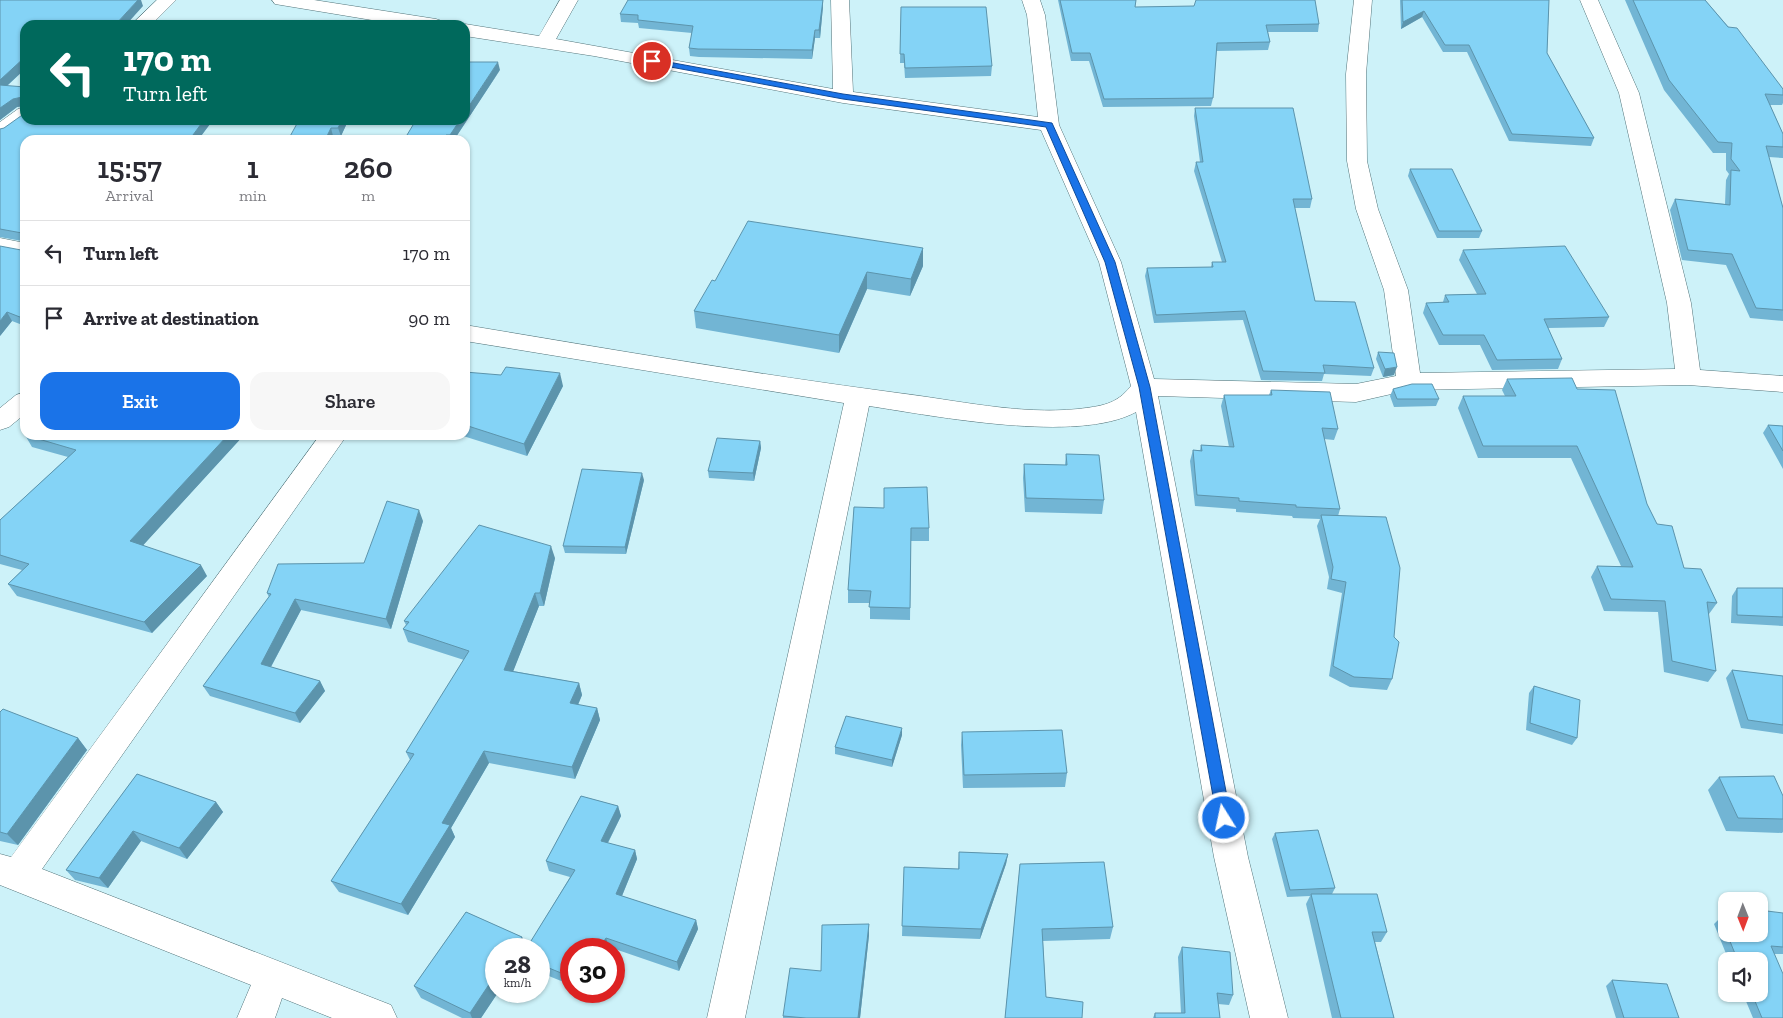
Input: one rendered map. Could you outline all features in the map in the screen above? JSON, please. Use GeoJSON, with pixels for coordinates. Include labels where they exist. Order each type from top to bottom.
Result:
{"type":"FeatureCollection","features":[{"type":"Feature","properties":{"kind":"street"},"geometry":{"type":"LineString","coordinates":[[145,20],[167,0]]}},
{"type":"Feature","properties":{"kind":"street"},"geometry":{"type":"LineString","coordinates":[[281,0],[405,20]]}},
{"type":"Feature","properties":{"kind":"street"},"geometry":{"type":"LineString","coordinates":[[545,42],[569,0]]}},
{"type":"Feature","properties":{"kind":"street"},"geometry":{"type":"LineString","coordinates":[[840,0],[843,97]]}},
{"type":"Feature","properties":{"kind":"street"},"geometry":{"type":"LineString","coordinates":[[1031,0],[1036,15],[1049,125],[1110,262],[1144,387],[1231,857],[1269,1018]]}},
{"type":"Feature","properties":{"kind":"street"},"geometry":{"type":"LineString","coordinates":[[1364,0],[1356,74],[1357,160],[1366,208],[1396,290],[1409,382]]}},
{"type":"Feature","properties":{"kind":"street"},"geometry":{"type":"LineString","coordinates":[[1589,0],[1629,93],[1679,303],[1688,378]]}},
{"type":"Feature","properties":{"kind":"street"},"geometry":{"type":"LineString","coordinates":[[470,31],[545,42],[843,97],[1049,125]]}},
{"type":"Feature","properties":{"kind":"street"},"geometry":{"type":"LineString","coordinates":[[0,132],[20,117]]}},
{"type":"Feature","properties":{"kind":"street"},"geometry":{"type":"LineString","coordinates":[[0,245],[20,249]]}},
{"type":"Feature","properties":{"kind":"street"},"geometry":{"type":"LineString","coordinates":[[470,334],[858,397],[1018,416],[1059,418],[1126,408],[1144,387]]}},
{"type":"Feature","properties":{"kind":"street"},"geometry":{"type":"LineString","coordinates":[[1144,387],[1356,393],[1409,382],[1688,378],[1783,384]]}},
{"type":"Feature","properties":{"kind":"street"},"geometry":{"type":"LineString","coordinates":[[726,1018],[764,856],[838,503],[858,397]]}},
{"type":"Feature","properties":{"kind":"street"},"geometry":{"type":"LineString","coordinates":[[0,422],[20,405]]}},
{"type":"Feature","properties":{"kind":"street"},"geometry":{"type":"LineString","coordinates":[[330,440],[8,873],[378,1018]]}},
{"type":"Feature","properties":{"kind":"street"},"geometry":{"type":"LineString","coordinates":[[256,1018],[274,976]]}},
{"type":"Feature","properties":{"kind":"building"},"geometry":{"type":"Polygon","coordinates":[[[0,0],[138,0],[120,20],[20,20],[20,62],[0,80],[0,0]]]}},
{"type":"Feature","properties":{"kind":"building"},"geometry":{"type":"Polygon","coordinates":[[[628,0],[823,0],[819,30],[815,30],[812,50],[689,48],[693,26],[638,20],[638,15],[620,14],[628,0]]]}},
{"type":"Feature","properties":{"kind":"building"},"geometry":{"type":"Polygon","coordinates":[[[1060,0],[1136,0],[1135,7],[1194,6],[1196,0],[1315,0],[1319,24],[1266,25],[1270,42],[1217,43],[1213,98],[1104,99],[1090,53],[1072,53],[1060,0]]]}},
{"type":"Feature","properties":{"kind":"building"},"geometry":{"type":"Polygon","coordinates":[[[1402,0],[1549,0],[1547,53],[1594,138],[1512,134],[1469,45],[1445,45],[1424,11],[1403,22],[1402,0]]]}},
{"type":"Feature","properties":{"kind":"building"},"geometry":{"type":"Polygon","coordinates":[[[1633,0],[1705,0],[1728,27],[1737,28],[1783,89],[1783,95],[1765,94],[1783,134],[1783,147],[1766,146],[1783,208],[1783,310],[1756,308],[1732,254],[1688,250],[1675,199],[1730,205],[1731,170],[1740,171],[1731,159],[1732,143],[1718,142],[1669,80],[1633,0]]]}},
{"type":"Feature","properties":{"kind":"building"},"geometry":{"type":"Polygon","coordinates":[[[901,7],[986,7],[992,66],[905,68],[904,54],[900,54],[901,7]]]}},
{"type":"Feature","properties":{"kind":"building"},"geometry":{"type":"Polygon","coordinates":[[[470,62],[498,62],[470,104],[470,62]]]}},
{"type":"Feature","properties":{"kind":"building"},"geometry":{"type":"Polygon","coordinates":[[[0,85],[20,87],[20,97],[13,99],[0,108],[0,85]]]}},
{"type":"Feature","properties":{"kind":"building"},"geometry":{"type":"Polygon","coordinates":[[[1195,108],[1293,108],[1312,199],[1293,199],[1315,301],[1355,302],[1374,368],[1323,365],[1325,373],[1263,371],[1245,311],[1156,315],[1147,268],[1213,267],[1212,262],[1226,262],[1196,162],[1203,162],[1195,108]]]}},
{"type":"Feature","properties":{"kind":"building"},"geometry":{"type":"Polygon","coordinates":[[[20,117],[20,125],[200,125],[193,135],[20,135],[20,233],[0,229],[0,129],[20,117]]]}},
{"type":"Feature","properties":{"kind":"building"},"geometry":{"type":"Polygon","coordinates":[[[296,125],[340,125],[338,128],[331,128],[328,135],[291,135],[296,125]]]}},
{"type":"Feature","properties":{"kind":"building"},"geometry":{"type":"Polygon","coordinates":[[[413,125],[457,125],[450,135],[407,135],[413,125]]]}},
{"type":"Feature","properties":{"kind":"building"},"geometry":{"type":"Polygon","coordinates":[[[1410,169],[1452,169],[1482,231],[1439,231],[1410,169]]]}},
{"type":"Feature","properties":{"kind":"building"},"geometry":{"type":"Polygon","coordinates":[[[748,221],[923,248],[911,279],[867,272],[839,335],[694,311],[712,280],[715,281],[748,221]]]}},
{"type":"Feature","properties":{"kind":"building"},"geometry":{"type":"Polygon","coordinates":[[[0,246],[20,250],[20,317],[7,312],[0,321],[0,246]]]}},
{"type":"Feature","properties":{"kind":"building"},"geometry":{"type":"Polygon","coordinates":[[[1565,246],[1609,317],[1544,319],[1562,359],[1497,360],[1484,335],[1443,335],[1426,303],[1449,302],[1445,295],[1486,294],[1463,250],[1565,246]]]}},
{"type":"Feature","properties":{"kind":"building"},"geometry":{"type":"Polygon","coordinates":[[[1378,352],[1394,353],[1397,367],[1385,369],[1378,352]]]}},
{"type":"Feature","properties":{"kind":"building"},"geometry":{"type":"Polygon","coordinates":[[[506,367],[560,373],[524,444],[470,427],[470,372],[501,375],[506,367]]]}},
{"type":"Feature","properties":{"kind":"building"},"geometry":{"type":"Polygon","coordinates":[[[1572,378],[1577,389],[1615,390],[1647,504],[1657,524],[1672,526],[1684,568],[1701,569],[1717,603],[1707,602],[1716,671],[1672,661],[1665,601],[1611,599],[1597,566],[1633,567],[1577,446],[1483,446],[1463,396],[1516,396],[1507,379],[1572,378]]]}},
{"type":"Feature","properties":{"kind":"building"},"geometry":{"type":"Polygon","coordinates":[[[1412,384],[1432,384],[1439,399],[1397,399],[1393,389],[1412,384]]]}},
{"type":"Feature","properties":{"kind":"building"},"geometry":{"type":"Polygon","coordinates":[[[1271,390],[1330,392],[1338,429],[1322,428],[1340,509],[1296,507],[1296,505],[1239,501],[1239,498],[1197,495],[1193,450],[1202,451],[1201,445],[1234,447],[1224,395],[1272,395],[1271,390]]]}},
{"type":"Feature","properties":{"kind":"building"},"geometry":{"type":"Polygon","coordinates":[[[1768,425],[1783,426],[1783,451],[1768,425]]]}},
{"type":"Feature","properties":{"kind":"building"},"geometry":{"type":"Polygon","coordinates":[[[717,438],[760,441],[753,473],[708,471],[717,438]]]}},
{"type":"Feature","properties":{"kind":"building"},"geometry":{"type":"Polygon","coordinates":[[[42,440],[223,440],[130,541],[201,565],[144,622],[8,584],[29,564],[0,555],[0,520],[76,450],[42,440]]]}},
{"type":"Feature","properties":{"kind":"building"},"geometry":{"type":"Polygon","coordinates":[[[1066,454],[1099,455],[1104,500],[1026,498],[1024,464],[1067,465],[1066,454]]]}},
{"type":"Feature","properties":{"kind":"building"},"geometry":{"type":"Polygon","coordinates":[[[582,469],[642,473],[625,547],[563,546],[582,469]]]}},
{"type":"Feature","properties":{"kind":"building"},"geometry":{"type":"Polygon","coordinates":[[[927,487],[929,528],[911,528],[910,608],[869,607],[871,591],[848,590],[854,507],[884,508],[884,488],[927,487]]]}},
{"type":"Feature","properties":{"kind":"building"},"geometry":{"type":"Polygon","coordinates":[[[387,501],[419,510],[386,619],[295,599],[261,664],[320,681],[295,713],[203,686],[271,594],[267,593],[278,564],[364,563],[387,501]]]}},
{"type":"Feature","properties":{"kind":"building"},"geometry":{"type":"Polygon","coordinates":[[[1321,515],[1386,517],[1400,568],[1394,637],[1399,642],[1392,679],[1354,677],[1333,666],[1346,582],[1331,579],[1333,567],[1321,515]]]}},
{"type":"Feature","properties":{"kind":"building"},"geometry":{"type":"Polygon","coordinates":[[[479,525],[551,546],[540,593],[535,593],[504,670],[579,683],[570,703],[597,708],[572,767],[484,751],[442,823],[450,825],[401,904],[331,881],[414,754],[406,752],[469,651],[403,629],[409,622],[404,621],[479,525]]]}},
{"type":"Feature","properties":{"kind":"building"},"geometry":{"type":"Polygon","coordinates":[[[1737,588],[1783,588],[1783,617],[1737,615],[1737,588]]]}},
{"type":"Feature","properties":{"kind":"building"},"geometry":{"type":"Polygon","coordinates":[[[1732,670],[1783,676],[1783,725],[1748,720],[1732,670]]]}},
{"type":"Feature","properties":{"kind":"building"},"geometry":{"type":"Polygon","coordinates":[[[1534,686],[1580,700],[1577,738],[1530,723],[1534,686]]]}},
{"type":"Feature","properties":{"kind":"building"},"geometry":{"type":"Polygon","coordinates":[[[3,709],[78,738],[7,834],[0,832],[0,712],[3,709]]]}},
{"type":"Feature","properties":{"kind":"building"},"geometry":{"type":"Polygon","coordinates":[[[846,716],[902,728],[892,760],[835,747],[846,716]]]}},
{"type":"Feature","properties":{"kind":"building"},"geometry":{"type":"Polygon","coordinates":[[[1062,730],[1067,773],[964,775],[962,732],[1062,730]]]}},
{"type":"Feature","properties":{"kind":"building"},"geometry":{"type":"Polygon","coordinates":[[[137,774],[216,802],[179,848],[133,831],[99,878],[66,870],[137,774]]]}},
{"type":"Feature","properties":{"kind":"building"},"geometry":{"type":"Polygon","coordinates":[[[1774,776],[1783,796],[1783,819],[1738,818],[1719,777],[1774,776]]]}},
{"type":"Feature","properties":{"kind":"building"},"geometry":{"type":"Polygon","coordinates":[[[581,796],[618,806],[601,841],[635,850],[616,894],[696,920],[677,962],[625,944],[625,938],[560,938],[560,973],[550,968],[550,938],[533,938],[575,870],[546,861],[581,796]]]}},
{"type":"Feature","properties":{"kind":"building"},"geometry":{"type":"Polygon","coordinates":[[[1318,830],[1335,888],[1290,890],[1275,833],[1318,830]]]}},
{"type":"Feature","properties":{"kind":"building"},"geometry":{"type":"Polygon","coordinates":[[[959,852],[1008,854],[981,929],[902,926],[904,867],[959,869],[959,852]]]}},
{"type":"Feature","properties":{"kind":"building"},"geometry":{"type":"Polygon","coordinates":[[[1104,862],[1113,927],[1042,929],[1046,997],[1083,1002],[1082,1018],[1005,1018],[1020,864],[1104,862]]]}},
{"type":"Feature","properties":{"kind":"building"},"geometry":{"type":"Polygon","coordinates":[[[1311,894],[1377,894],[1387,932],[1372,932],[1394,1018],[1341,1018],[1311,894]]]}},
{"type":"Feature","properties":{"kind":"building"},"geometry":{"type":"Polygon","coordinates":[[[1768,911],[1783,913],[1783,947],[1771,946],[1783,974],[1783,1018],[1762,1018],[1755,1002],[1768,1002],[1768,952],[1734,952],[1730,942],[1768,942],[1768,911]]]}},
{"type":"Feature","properties":{"kind":"building"},"geometry":{"type":"Polygon","coordinates":[[[466,912],[522,937],[485,938],[485,990],[470,1013],[414,986],[466,912]]]}},
{"type":"Feature","properties":{"kind":"building"},"geometry":{"type":"Polygon","coordinates":[[[869,924],[858,1018],[783,1016],[790,968],[821,971],[822,925],[869,924]]]}},
{"type":"Feature","properties":{"kind":"building"},"geometry":{"type":"Polygon","coordinates":[[[1182,947],[1230,952],[1233,995],[1217,993],[1220,1018],[1155,1018],[1155,1013],[1185,1013],[1182,947]]]}},
{"type":"Feature","properties":{"kind":"building"},"geometry":{"type":"Polygon","coordinates":[[[1612,980],[1667,984],[1679,1018],[1624,1018],[1612,980]]]}},
{"type":"Feature","properties":{"kind":"route"},"geometry":{"type":"LineString","coordinates":[[652,61],[843,97],[1049,125],[1110,262],[1144,387],[1224,818]]}}]}
